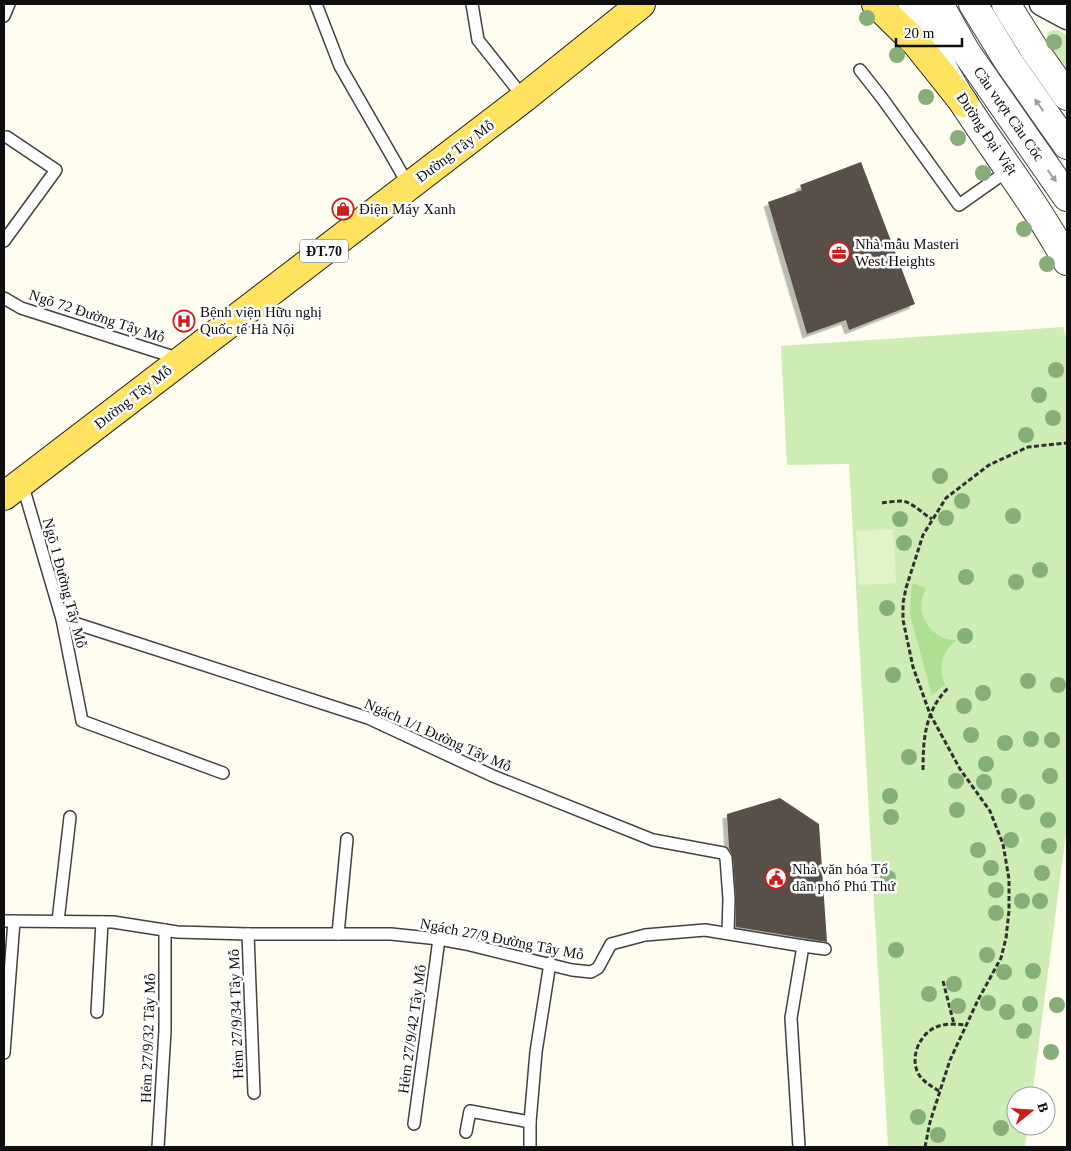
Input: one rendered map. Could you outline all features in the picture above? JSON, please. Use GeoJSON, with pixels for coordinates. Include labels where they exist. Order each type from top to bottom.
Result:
{"type":"FeatureCollection","features":[{"type":"Feature","properties":{"kind":"main road"},"geometry":{"type":"LineString","coordinates":[[876,4],[916,43],[964,103]]}},
{"type":"Feature","properties":{"kind":"main road","name":"Đường Tây Mỗ"},"geometry":{"type":"LineString","coordinates":[[13,490],[524,98],[628,8]]}},
{"type":"Feature","properties":{"kind":"street","name":"Đường Đại Việt"},"geometry":{"type":"LineString","coordinates":[[912,4],[926,35],[964,103],[1010,169],[1067,261]]}},
{"type":"Feature","properties":{"kind":"street","name":"Cầu vượt Cầu Cốc"},"geometry":{"type":"LineString","coordinates":[[939,4],[966,52],[1067,197]]}},
{"type":"Feature","properties":{"kind":"street","name":"Cầu vượt Cầu Cốc"},"geometry":{"type":"LineString","coordinates":[[973,4],[1008,61],[1067,145]]}},
{"type":"Feature","properties":{"kind":"street"},"geometry":{"type":"LineString","coordinates":[[1006,4],[1067,96]]}},
{"type":"Feature","properties":{"kind":"street"},"geometry":{"type":"LineString","coordinates":[[1041,4],[1067,18]]}},
{"type":"Feature","properties":{"kind":"lane"},"geometry":{"type":"LineString","coordinates":[[4,16],[9,4]]}},
{"type":"Feature","properties":{"kind":"lane"},"geometry":{"type":"LineString","coordinates":[[316,4],[340,66],[409,186]]}},
{"type":"Feature","properties":{"kind":"lane"},"geometry":{"type":"LineString","coordinates":[[472,4],[478,40],[524,98]]}},
{"type":"Feature","properties":{"kind":"lane"},"geometry":{"type":"LineString","coordinates":[[860,70],[959,205],[1010,169]]}},
{"type":"Feature","properties":{"kind":"lane"},"geometry":{"type":"LineString","coordinates":[[4,241],[56,170],[7,137]]}},
{"type":"Feature","properties":{"kind":"lane","name":"Ngõ 72 Đường Tây Mỗ"},"geometry":{"type":"LineString","coordinates":[[4,298],[21,308],[182,360]]}},
{"type":"Feature","properties":{"kind":"lane","name":"Ngõ 1 Đường Tây Mỗ"},"geometry":{"type":"LineString","coordinates":[[13,490],[62,619],[82,721],[223,773]]}},
{"type":"Feature","properties":{"kind":"lane","name":"Ngách 1/1 Đường Tây Mỗ"},"geometry":{"type":"LineString","coordinates":[[62,619],[368,718],[493,776],[653,840],[723,853],[726,858],[729,899],[728,933]]}},
{"type":"Feature","properties":{"kind":"lane"},"geometry":{"type":"LineString","coordinates":[[58,921],[70,817]]}},
{"type":"Feature","properties":{"kind":"lane"},"geometry":{"type":"LineString","coordinates":[[338,934],[347,840]]}},
{"type":"Feature","properties":{"kind":"lane"},"geometry":{"type":"LineString","coordinates":[[4,1053],[9,921]]}},
{"type":"Feature","properties":{"kind":"lane","name":"Ngách 27/9 Đường Tây Mỗ"},"geometry":{"type":"LineString","coordinates":[[9,921],[102,922],[165,930],[248,934],[391,934],[439,939],[550,963],[572,970],[591,972],[598,968],[608,948],[615,942],[645,935],[705,930],[825,949]]}},
{"type":"Feature","properties":{"kind":"lane"},"geometry":{"type":"LineString","coordinates":[[97,1012],[102,922]]}},
{"type":"Feature","properties":{"kind":"lane","name":"Hẻm 27/9/32 Tây Mỗ"},"geometry":{"type":"LineString","coordinates":[[158,1147],[165,1031],[165,930]]}},
{"type":"Feature","properties":{"kind":"lane","name":"Hẻm 27/9/34 Tây Mỗ"},"geometry":{"type":"LineString","coordinates":[[248,934],[254,1093]]}},
{"type":"Feature","properties":{"kind":"lane","name":"Hẻm 27/9/42 Tây Mỗ"},"geometry":{"type":"LineString","coordinates":[[414,1124],[439,939]]}},
{"type":"Feature","properties":{"kind":"lane"},"geometry":{"type":"LineString","coordinates":[[799,1147],[791,1018],[803,946]]}},
{"type":"Feature","properties":{"kind":"lane"},"geometry":{"type":"LineString","coordinates":[[530,1147],[530,1122],[536,1052],[550,963]]}},
{"type":"Feature","properties":{"kind":"lane"},"geometry":{"type":"LineString","coordinates":[[466,1132],[470,1111],[530,1122]]}},
{"type":"Feature","properties":{"kind":"path"},"geometry":{"type":"LineString","coordinates":[[925,1147],[930,1122],[950,1060],[1000,958],[1006,938],[1009,911],[1009,880],[1002,844],[990,811],[960,769],[930,714],[913,667],[903,620],[903,603],[906,588],[923,535],[946,498],[989,465],[1028,447],[1067,443]]}},
{"type":"Feature","properties":{"kind":"path"},"geometry":{"type":"LineString","coordinates":[[882,503],[903,501],[912,504],[932,520]]}},
{"type":"Feature","properties":{"kind":"path"},"geometry":{"type":"LineString","coordinates":[[923,770],[923,753],[930,714],[937,699],[948,688]]}},
{"type":"Feature","properties":{"kind":"path"},"geometry":{"type":"LineString","coordinates":[[943,981],[954,1024]]}},
{"type":"Feature","properties":{"kind":"path"},"geometry":{"type":"LineString","coordinates":[[939,1091],[928,1084],[918,1072],[915,1055],[920,1040],[935,1028],[954,1024],[966,1025]]}},
{"type":"Feature","properties":{"kind":"green space"},"geometry":{"type":"Polygon","coordinates":[[[1053,30],[1067,35],[1067,69],[1046,41],[1048,32],[1053,30]]]}},
{"type":"Feature","properties":{"kind":"green space"},"geometry":{"type":"Polygon","coordinates":[[[1063,327],[1067,341],[1067,825],[1033,1086],[1006,1086],[1006,1136],[1027,1136],[1025,1147],[888,1147],[849,464],[787,465],[781,346],[1063,327]]]}},
{"type":"Feature","properties":{"kind":"green space"},"geometry":{"type":"Polygon","coordinates":[[[893,529],[896,583],[859,585],[856,531],[893,529]]]}},
{"type":"Feature","properties":{"kind":"green space"},"geometry":{"type":"Polygon","coordinates":[[[913,583],[926,588],[921,608],[930,628],[942,637],[957,640],[947,650],[942,660],[945,685],[932,695],[910,615],[913,583]]]}},
{"type":"Feature","properties":{"kind":"building","name":"Nhà mẫu Masteri West Heights"},"geometry":{"type":"Polygon","coordinates":[[[861,162],[915,304],[849,330],[846,320],[807,334],[768,202],[802,190],[800,185],[861,162]]]}},
{"type":"Feature","properties":{"kind":"building","name":"Nhà văn hóa Tổ dân phố Phú Thứ"},"geometry":{"type":"Polygon","coordinates":[[[780,798],[819,824],[827,942],[736,927],[733,857],[729,848],[727,814],[780,798]]]}},
{"type":"Feature","properties":{"kind":"place","name":"Điện Máy Xanh"},"geometry":{"type":"Point","coordinates":[343,209]}},
{"type":"Feature","properties":{"kind":"place","name":"Nhà mẫu Masteri West Heights"},"geometry":{"type":"Point","coordinates":[839,253]}},
{"type":"Feature","properties":{"kind":"place","name":"Bệnh viện Hữu nghị Quốc tế Hà Nội"},"geometry":{"type":"Point","coordinates":[184,321]}},
{"type":"Feature","properties":{"kind":"place","name":"Nhà văn hóa Tổ dân phố Phú Thứ"},"geometry":{"type":"Point","coordinates":[776,878]}}]}
